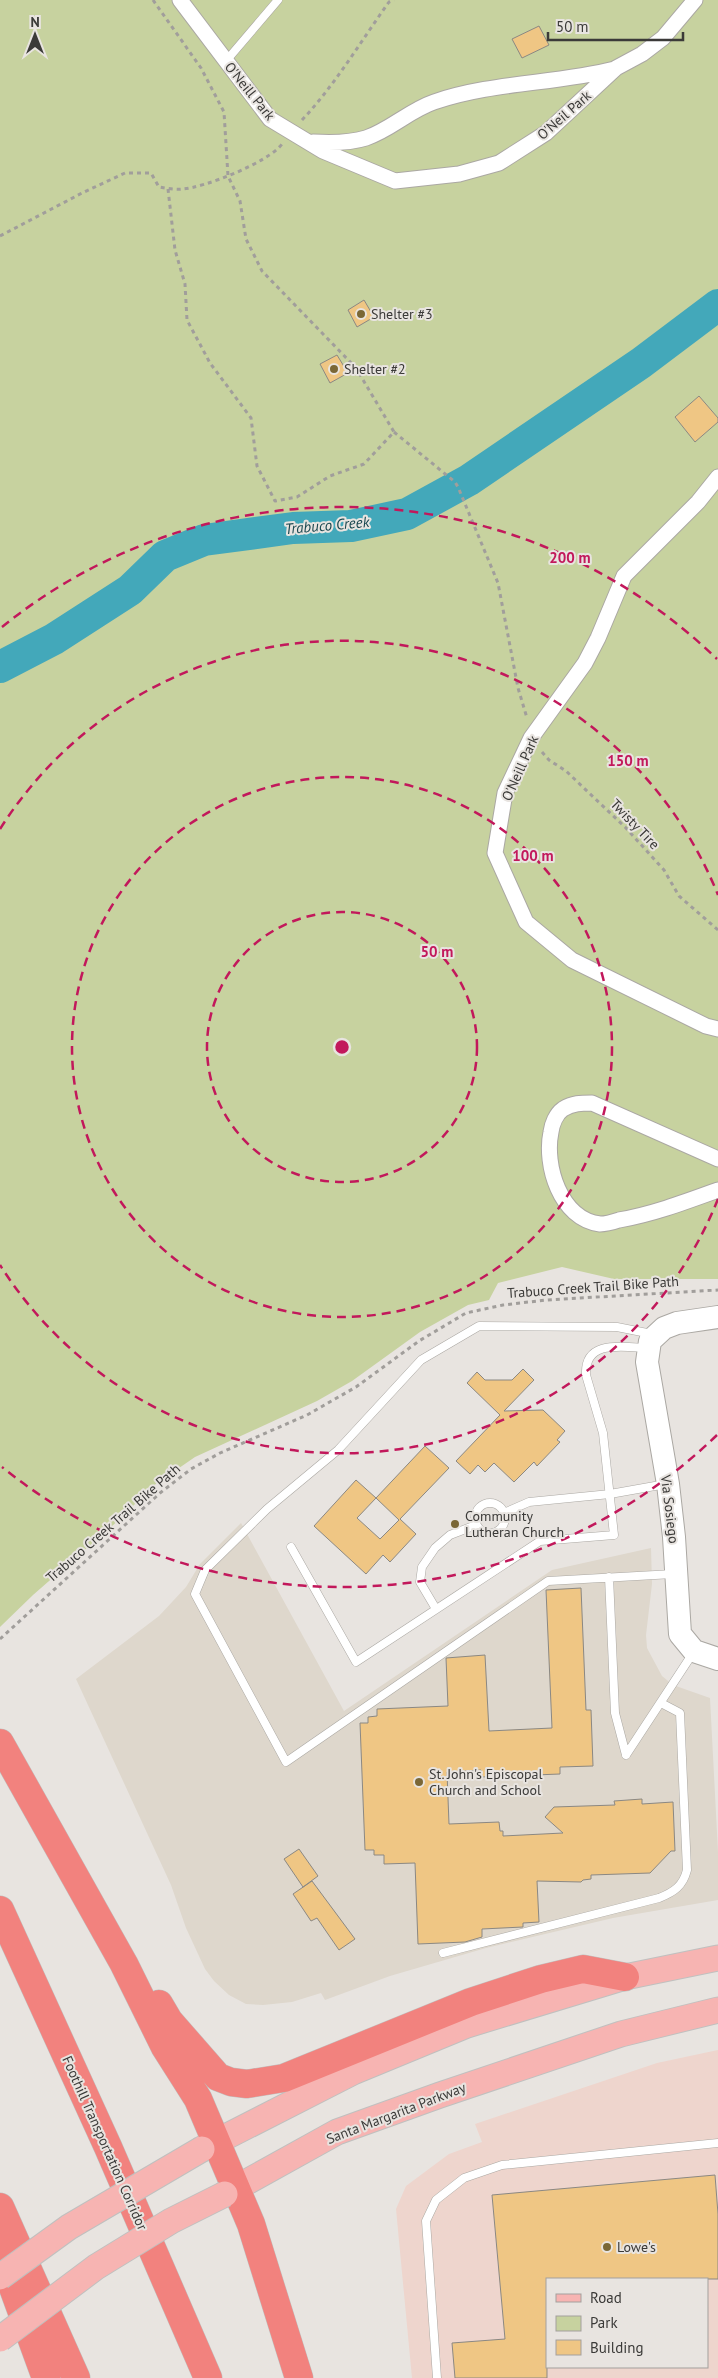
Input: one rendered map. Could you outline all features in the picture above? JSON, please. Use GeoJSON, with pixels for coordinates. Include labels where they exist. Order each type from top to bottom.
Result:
{"type":"FeatureCollection","features":[{"type":"Feature","properties":{"kind":"highway"},"geometry":{"type":"LineString","coordinates":[[0,1743],[124,1964],[165,2047],[198,2099],[209,2145],[231,2191],[251,2224],[299,2378]]}},
{"type":"Feature","properties":{"kind":"highway","name":"Foothill Transportation Corridor"},"geometry":{"type":"LineString","coordinates":[[0,1910],[108,2147],[208,2378]]}},
{"type":"Feature","properties":{"kind":"highway"},"geometry":{"type":"LineString","coordinates":[[124,1964],[148,1986],[169,2021],[218,2077],[231,2082],[246,2084],[284,2078],[471,2002],[541,1979],[583,1969],[625,1977]]}},
{"type":"Feature","properties":{"kind":"highway"},"geometry":{"type":"LineString","coordinates":[[0,2207],[76,2378]]}},
{"type":"Feature","properties":{"kind":"highway"},"geometry":{"type":"LineString","coordinates":[[0,2252],[46,2378]]}},
{"type":"Feature","properties":{"kind":"main road"},"geometry":{"type":"LineString","coordinates":[[0,2277],[69,2227],[209,2145],[353,2072],[467,2025],[625,1977],[718,1958]]}},
{"type":"Feature","properties":{"kind":"main road","name":"Santa Margarita Parkway"},"geometry":{"type":"LineString","coordinates":[[0,2339],[96,2267],[171,2221],[231,2191],[337,2132],[621,2034],[718,2010]]}},
{"type":"Feature","properties":{"kind":"street","name":"O'Neill Park"},"geometry":{"type":"LineString","coordinates":[[180,0],[270,119],[323,151],[395,181]]}},
{"type":"Feature","properties":{"kind":"street","name":"O'Neil Park"},"geometry":{"type":"LineString","coordinates":[[395,181],[459,174],[499,163],[546,133],[616,68],[642,54],[663,38],[694,0]]}},
{"type":"Feature","properties":{"kind":"street"},"geometry":{"type":"LineString","coordinates":[[310,142],[333,143],[367,138],[433,102],[470,93],[504,86],[590,75],[616,68]]}},
{"type":"Feature","properties":{"kind":"street","name":"O'Neill Park"},"geometry":{"type":"LineString","coordinates":[[718,477],[698,502],[624,576],[598,638],[585,663],[532,737],[506,793],[495,853],[526,922],[572,960],[697,1022],[718,1029]]}},
{"type":"Feature","properties":{"kind":"street"},"geometry":{"type":"LineString","coordinates":[[718,1158],[592,1103],[576,1103],[561,1110],[552,1123],[548,1147],[551,1172],[568,1204],[582,1217],[600,1224],[645,1215],[718,1190]]}},
{"type":"Feature","properties":{"kind":"street"},"geometry":{"type":"LineString","coordinates":[[649,1348],[677,1323],[718,1317]]}},
{"type":"Feature","properties":{"kind":"street","name":"Via Sosiego"},"geometry":{"type":"LineString","coordinates":[[649,1348],[668,1484],[678,1574],[677,1612],[680,1634],[694,1651]]}},
{"type":"Feature","properties":{"kind":"street"},"geometry":{"type":"LineString","coordinates":[[694,1651],[718,1659]]}},
{"type":"Feature","properties":{"kind":"lane"},"geometry":{"type":"LineString","coordinates":[[226,61],[278,0]]}},
{"type":"Feature","properties":{"kind":"lane"},"geometry":{"type":"LineString","coordinates":[[649,1348],[617,1327],[479,1326],[422,1360],[338,1450],[267,1509],[205,1570],[195,1594],[286,1762],[548,1581],[678,1574]]}},
{"type":"Feature","properties":{"kind":"lane"},"geometry":{"type":"LineString","coordinates":[[291,1547],[356,1662],[540,1541],[614,1535],[604,1433],[586,1375],[586,1367],[589,1358],[596,1352],[609,1346],[649,1348]]}},
{"type":"Feature","properties":{"kind":"lane"},"geometry":{"type":"LineString","coordinates":[[504,1513],[529,1502],[610,1494],[668,1484]]}},
{"type":"Feature","properties":{"kind":"lane"},"geometry":{"type":"LineString","coordinates":[[484,1504],[498,1505],[504,1513],[504,1523],[498,1531],[488,1534],[476,1525],[475,1515],[484,1504]]}},
{"type":"Feature","properties":{"kind":"lane"},"geometry":{"type":"LineString","coordinates":[[436,1609],[420,1582],[422,1567],[435,1548],[450,1535],[476,1525]]}},
{"type":"Feature","properties":{"kind":"lane"},"geometry":{"type":"LineString","coordinates":[[609,1577],[615,1713],[626,1755],[694,1651]]}},
{"type":"Feature","properties":{"kind":"lane"},"geometry":{"type":"LineString","coordinates":[[442,1953],[659,1898],[679,1888],[687,1870],[680,1713],[661,1703]]}},
{"type":"Feature","properties":{"kind":"lane"},"geometry":{"type":"LineString","coordinates":[[437,2378],[426,2221],[436,2200],[464,2178],[502,2165],[718,2143]]}},
{"type":"Feature","properties":{"kind":"path"},"geometry":{"type":"LineString","coordinates":[[153,0],[201,68],[224,112],[228,176],[240,201],[246,239],[262,271],[356,368],[394,432],[455,482],[498,583],[518,688],[532,737]]}},
{"type":"Feature","properties":{"kind":"path"},"geometry":{"type":"LineString","coordinates":[[0,236],[125,173],[151,173],[158,187],[183,189],[228,176],[277,152],[291,132],[320,102],[389,2],[394,0]]}},
{"type":"Feature","properties":{"kind":"path"},"geometry":{"type":"LineString","coordinates":[[168,188],[175,250],[185,284],[187,320],[210,363],[250,418],[256,466],[275,501],[297,497],[330,476],[364,464],[394,432]]}},
{"type":"Feature","properties":{"kind":"path","name":"Twisty Tire"},"geometry":{"type":"LineString","coordinates":[[532,737],[549,760],[566,771],[625,827],[664,870],[679,896],[718,930]]}},
{"type":"Feature","properties":{"kind":"path","name":"Trabuco Creek Trail Bike Path"},"geometry":{"type":"LineString","coordinates":[[0,1639],[160,1493],[191,1469],[220,1453],[307,1415],[356,1387],[419,1341],[466,1313],[503,1305],[546,1300],[718,1290]]}},
{"type":"Feature","properties":{"kind":"shaded area","name":"St. John's Episcopal Church and School"},"geometry":{"type":"Polygon","coordinates":[[[241,1523],[344,1711],[552,1570],[651,1548],[652,1584],[646,1635],[647,1648],[662,1676],[673,1685],[710,1698],[718,1852],[718,1900],[613,1918],[486,1948],[390,1976],[325,2000],[321,1993],[292,2002],[263,2005],[246,2004],[229,1995],[214,1981],[205,1969],[186,1928],[171,1885],[76,1679],[159,1616],[186,1587],[200,1564],[241,1523]]]}},
{"type":"Feature","properties":{"kind":"shaded area"},"geometry":{"type":"Polygon","coordinates":[[[718,2050],[718,2378],[412,2378],[396,2209],[406,2186],[449,2154],[482,2142],[475,2124],[657,2063],[718,2050]]]}},
{"type":"Feature","properties":{"kind":"green space"},"geometry":{"type":"Polygon","coordinates":[[[0,0],[718,0],[718,1279],[614,1279],[562,1267],[498,1283],[489,1300],[468,1305],[420,1332],[352,1381],[317,1401],[195,1457],[153,1486],[120,1519],[33,1595],[0,1627],[0,0]]]}},
{"type":"Feature","properties":{"kind":"building"},"geometry":{"type":"Polygon","coordinates":[[[539,26],[549,45],[522,58],[512,39],[539,26]]]}},
{"type":"Feature","properties":{"kind":"building","name":"Shelter #3"},"geometry":{"type":"Polygon","coordinates":[[[364,300],[374,317],[357,327],[348,310],[364,300]]]}},
{"type":"Feature","properties":{"kind":"building","name":"Shelter #2"},"geometry":{"type":"Polygon","coordinates":[[[337,355],[348,373],[330,383],[320,364],[337,355]]]}},
{"type":"Feature","properties":{"kind":"building"},"geometry":{"type":"Polygon","coordinates":[[[699,396],[718,418],[718,422],[695,442],[675,417],[699,396]]]}},
{"type":"Feature","properties":{"kind":"building"},"geometry":{"type":"Polygon","coordinates":[[[523,1369],[534,1380],[504,1411],[543,1410],[565,1431],[557,1440],[560,1442],[537,1466],[534,1462],[514,1482],[494,1463],[485,1472],[478,1465],[470,1474],[456,1461],[500,1415],[467,1383],[477,1372],[485,1380],[512,1380],[523,1369]]]}},
{"type":"Feature","properties":{"kind":"building"},"geometry":{"type":"Polygon","coordinates":[[[425,1446],[449,1468],[400,1519],[416,1534],[390,1562],[383,1555],[366,1574],[314,1526],[356,1480],[376,1498],[425,1446]],[[376,1498],[357,1518],[380,1539],[399,1520],[376,1498]]]}},
{"type":"Feature","properties":{"kind":"building"},"geometry":{"type":"Polygon","coordinates":[[[581,1588],[586,1710],[591,1710],[593,1766],[560,1767],[560,1774],[482,1777],[481,1770],[447,1772],[449,1824],[499,1822],[500,1831],[503,1831],[503,1836],[563,1833],[545,1817],[554,1807],[615,1805],[614,1801],[642,1799],[642,1804],[673,1802],[675,1851],[671,1851],[650,1873],[591,1875],[591,1879],[581,1882],[537,1881],[539,1922],[523,1923],[523,1927],[482,1929],[482,1937],[465,1942],[418,1944],[415,1863],[384,1864],[384,1855],[374,1855],[374,1850],[365,1850],[360,1723],[368,1723],[368,1717],[377,1716],[377,1709],[448,1706],[446,1658],[485,1655],[489,1731],[552,1728],[546,1590],[581,1588]]]}},
{"type":"Feature","properties":{"kind":"building"},"geometry":{"type":"Polygon","coordinates":[[[299,1849],[318,1876],[303,1887],[284,1859],[299,1849]]]}},
{"type":"Feature","properties":{"kind":"building"},"geometry":{"type":"Polygon","coordinates":[[[312,1881],[355,1939],[339,1950],[317,1918],[311,1921],[293,1894],[312,1881]]]}},
{"type":"Feature","properties":{"kind":"building","name":"Lowe's"},"geometry":{"type":"Polygon","coordinates":[[[715,2175],[718,2214],[718,2279],[546,2278],[547,2378],[455,2378],[452,2343],[505,2339],[492,2195],[715,2175]]]}},
{"type":"Feature","properties":{"kind":"waterway","name":"Trabuco Creek"},"geometry":{"type":"LineString","coordinates":[[0,667],[54,639],[130,590],[165,556],[204,540],[293,528],[351,526],[407,514],[469,480],[641,363],[718,305]]}},
{"type":"Feature","properties":{"kind":"place","name":"Shelter #3"},"geometry":{"type":"Point","coordinates":[361,314]}},
{"type":"Feature","properties":{"kind":"place","name":"Shelter #2"},"geometry":{"type":"Point","coordinates":[334,369]}},
{"type":"Feature","properties":{"kind":"place","name":"Community Lutheran Church"},"geometry":{"type":"Point","coordinates":[455,1524]}},
{"type":"Feature","properties":{"kind":"place","name":"St. John's Episcopal Church and School"},"geometry":{"type":"Point","coordinates":[419,1782]}},
{"type":"Feature","properties":{"kind":"place","name":"Lowe's"},"geometry":{"type":"Point","coordinates":[607,2247]}}]}
